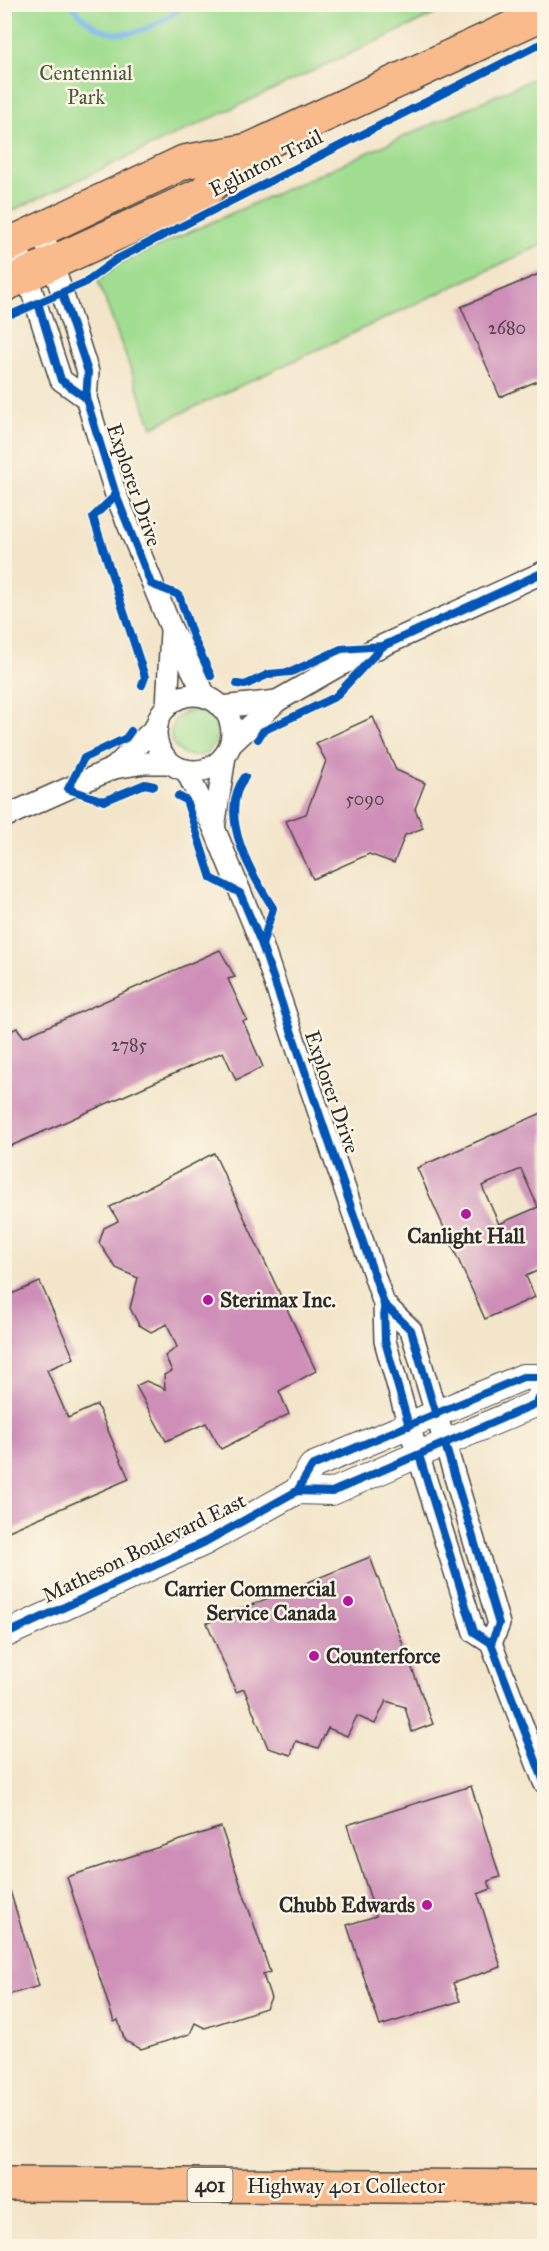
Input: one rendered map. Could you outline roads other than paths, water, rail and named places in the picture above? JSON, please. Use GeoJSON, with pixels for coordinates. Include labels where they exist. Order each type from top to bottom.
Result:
{"type":"FeatureCollection","features":[{"type":"Feature","properties":{"kind":"main road"},"geometry":{"type":"LineString","coordinates":[[21,240],[184,162],[249,150],[544,13]]}},
{"type":"Feature","properties":{"kind":"main road"},"geometry":{"type":"LineString","coordinates":[[28,275],[202,194],[249,150]]}},
{"type":"Feature","properties":{"kind":"main road","name":"Highway 401 Collector"},"geometry":{"type":"LineString","coordinates":[[4,2184],[544,2187]]}},
{"type":"Feature","properties":{"kind":"street","name":"Explorer Drive"},"geometry":{"type":"LineString","coordinates":[[21,240],[28,275]]}},
{"type":"Feature","properties":{"kind":"street","name":"Explorer Drive"},"geometry":{"type":"LineString","coordinates":[[21,240],[28,275],[61,380],[86,398],[116,495],[171,628],[214,702]]}},
{"type":"Feature","properties":{"kind":"street"},"geometry":{"type":"LineString","coordinates":[[4,817],[114,768],[145,763],[209,768],[277,701],[339,666],[544,572]]}},
{"type":"Feature","properties":{"kind":"street","name":"Explorer Drive"},"geometry":{"type":"LineString","coordinates":[[167,707],[171,628]]}},
{"type":"Feature","properties":{"kind":"street"},"geometry":{"type":"LineString","coordinates":[[114,768],[157,726],[167,707],[183,697],[214,702],[277,701]]}},
{"type":"Feature","properties":{"kind":"street"},"geometry":{"type":"LineString","coordinates":[[214,702],[231,725],[228,750]]}},
{"type":"Feature","properties":{"kind":"street"},"geometry":{"type":"LineString","coordinates":[[157,726],[159,746],[178,767]]}},
{"type":"Feature","properties":{"kind":"street","name":"Explorer Drive"},"geometry":{"type":"LineString","coordinates":[[214,828],[228,750]]}},
{"type":"Feature","properties":{"kind":"street","name":"Explorer Drive"},"geometry":{"type":"LineString","coordinates":[[178,767],[214,828],[285,1010],[384,1304],[385,1341],[409,1426],[474,1632],[491,1642],[544,1782]]}},
{"type":"Feature","properties":{"kind":"street","name":"Explorer Drive"},"geometry":{"type":"LineString","coordinates":[[384,1304],[411,1330],[499,1624],[491,1642]]}},
{"type":"Feature","properties":{"kind":"street","name":"Matheson Boulevard East"},"geometry":{"type":"LineString","coordinates":[[4,1635],[205,1542],[297,1491],[312,1466],[523,1377],[544,1377]]}},
{"type":"Feature","properties":{"kind":"street"},"geometry":{"type":"LineString","coordinates":[[297,1491],[332,1492],[535,1404],[544,1392]]}},
{"type":"Feature","properties":{"kind":"waterway"},"geometry":{"type":"LineString","coordinates":[[71,4],[84,19],[112,33],[141,30],[156,24],[186,4]]}},
{"type":"Feature","properties":{"kind":"place","name":"Canlight Hall"},"geometry":{"type":"Point","coordinates":[466,1214]}},
{"type":"Feature","properties":{"kind":"place","name":"Sterimax Inc."},"geometry":{"type":"Point","coordinates":[208,1300]}},
{"type":"Feature","properties":{"kind":"place","name":"Carrier Commercial Service Canada"},"geometry":{"type":"Point","coordinates":[348,1601]}},
{"type":"Feature","properties":{"kind":"place","name":"Counterforce"},"geometry":{"type":"Point","coordinates":[314,1656]}},
{"type":"Feature","properties":{"kind":"place","name":"Chubb Edwards"},"geometry":{"type":"Point","coordinates":[427,1905]}},
{"type":"Feature","properties":{"kind":"park label","name":"Centennial Park"},"geometry":{"type":"Point","coordinates":[86,85]}}]}
